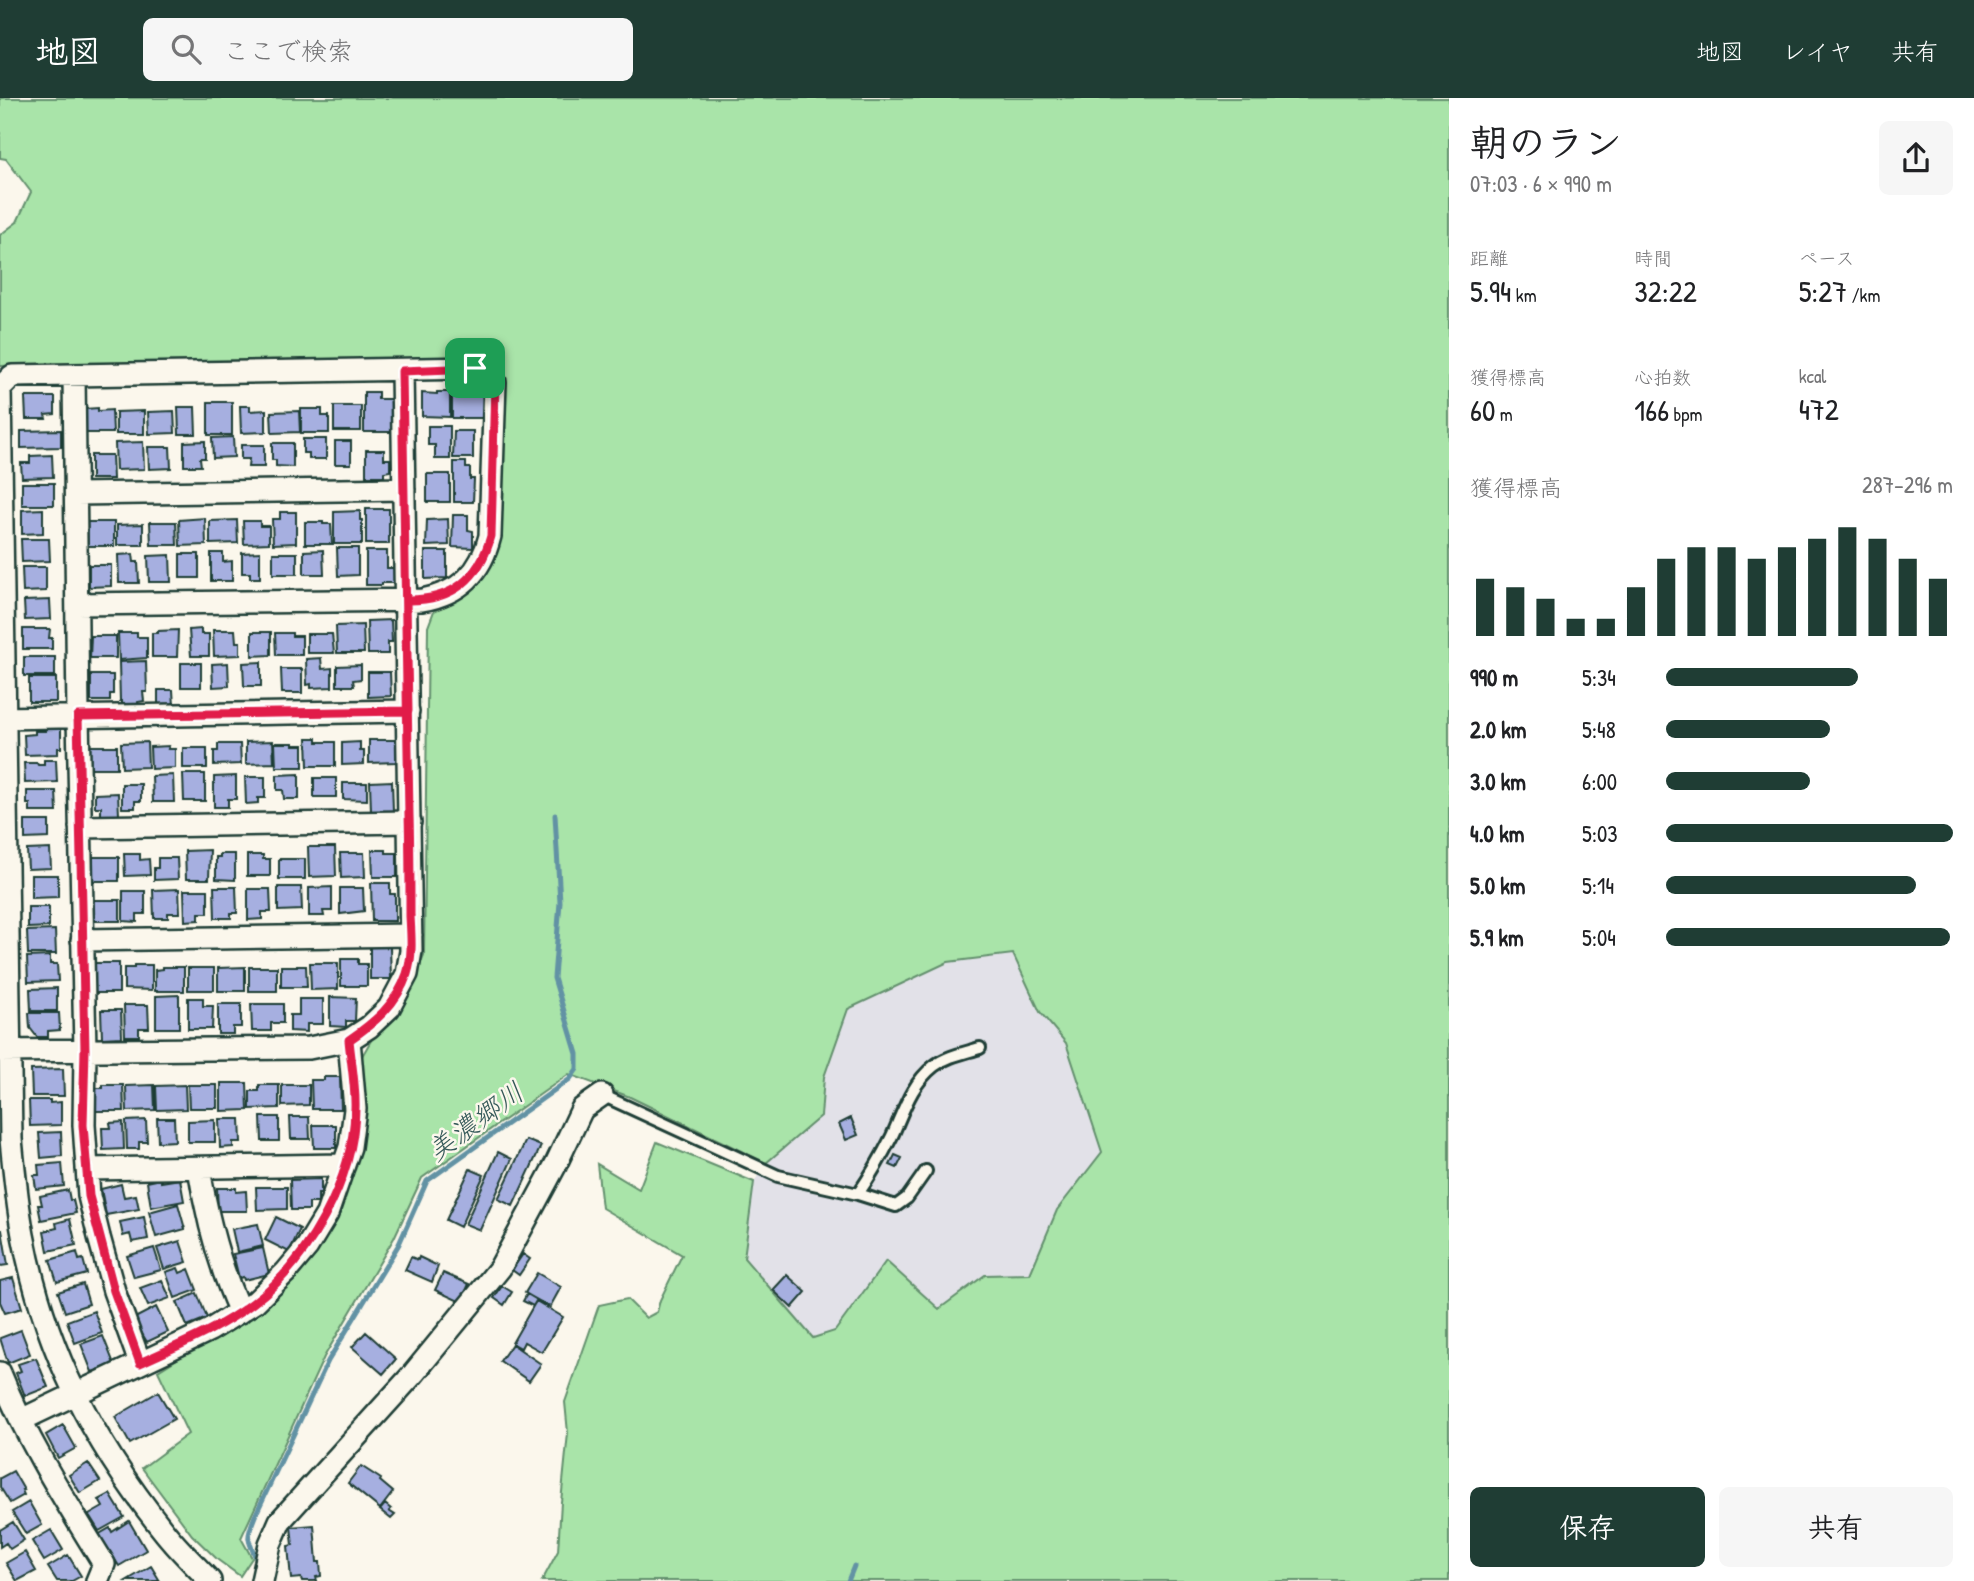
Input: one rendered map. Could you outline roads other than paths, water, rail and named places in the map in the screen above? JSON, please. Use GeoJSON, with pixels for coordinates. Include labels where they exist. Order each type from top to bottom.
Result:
{"type":"FeatureCollection","features":[{"type":"Feature","properties":{"kind":"street"},"geometry":{"type":"LineString","coordinates":[[77,604],[422,600],[441,596],[463,583],[476,570],[491,536],[495,382],[485,370],[475,368],[12,376],[0,388],[5,1051],[10,1139],[22,1234],[48,1330],[96,1435],[125,1481],[164,1533],[210,1581]]}},
{"type":"Feature","properties":{"kind":"street"},"geometry":{"type":"LineString","coordinates":[[5,1051],[309,1048],[349,1040],[369,1027],[389,1008],[407,974],[411,951],[402,371]]}},
{"type":"Feature","properties":{"kind":"street"},"geometry":{"type":"LineString","coordinates":[[74,375],[85,1050],[83,1125],[89,1196],[114,1291],[140,1363]]}},
{"type":"Feature","properties":{"kind":"street"},"geometry":{"type":"LineString","coordinates":[[76,494],[404,489]]}},
{"type":"Feature","properties":{"kind":"street"},"geometry":{"type":"LineString","coordinates":[[2,718],[408,711]]}},
{"type":"Feature","properties":{"kind":"street"},"geometry":{"type":"LineString","coordinates":[[80,827],[410,822]]}},
{"type":"Feature","properties":{"kind":"street"},"geometry":{"type":"LineString","coordinates":[[82,940],[411,935]]}},
{"type":"Feature","properties":{"kind":"street"},"geometry":{"type":"LineString","coordinates":[[21,1420],[210,1330],[255,1302],[286,1272],[307,1247],[327,1214],[350,1147],[355,1109],[349,1040]]}},
{"type":"Feature","properties":{"kind":"street"},"geometry":{"type":"LineString","coordinates":[[262,1581],[270,1544],[280,1521],[414,1373],[500,1268],[556,1164],[582,1109],[601,1095]]}},
{"type":"Feature","properties":{"kind":"street"},"geometry":{"type":"LineString","coordinates":[[87,1169],[344,1166]]}},
{"type":"Feature","properties":{"kind":"street"},"geometry":{"type":"LineString","coordinates":[[199,1168],[204,1205],[215,1249],[240,1312]]}},
{"type":"Feature","properties":{"kind":"street"},"geometry":{"type":"LineString","coordinates":[[0,1373],[38,1455],[104,1564],[97,1581]]}},
{"type":"Feature","properties":{"kind":"lane"},"geometry":{"type":"LineString","coordinates":[[858,1194],[878,1163],[906,1100],[920,1080],[934,1066],[952,1056],[980,1048]]}},
{"type":"Feature","properties":{"kind":"lane"},"geometry":{"type":"LineString","coordinates":[[601,1095],[778,1176],[858,1194],[896,1206],[907,1198],[926,1171]]}},
{"type":"Feature","properties":{"kind":"waterway","name":"美濃郷川"},"geometry":{"type":"LineString","coordinates":[[257,1560],[249,1538],[255,1516],[328,1361],[399,1244],[427,1181],[570,1079],[577,1069],[577,1054],[554,978],[560,902],[555,815]]}},
{"type":"Feature","properties":{"kind":"waterway"},"geometry":{"type":"LineString","coordinates":[[848,1581],[854,1566]]}}]}
